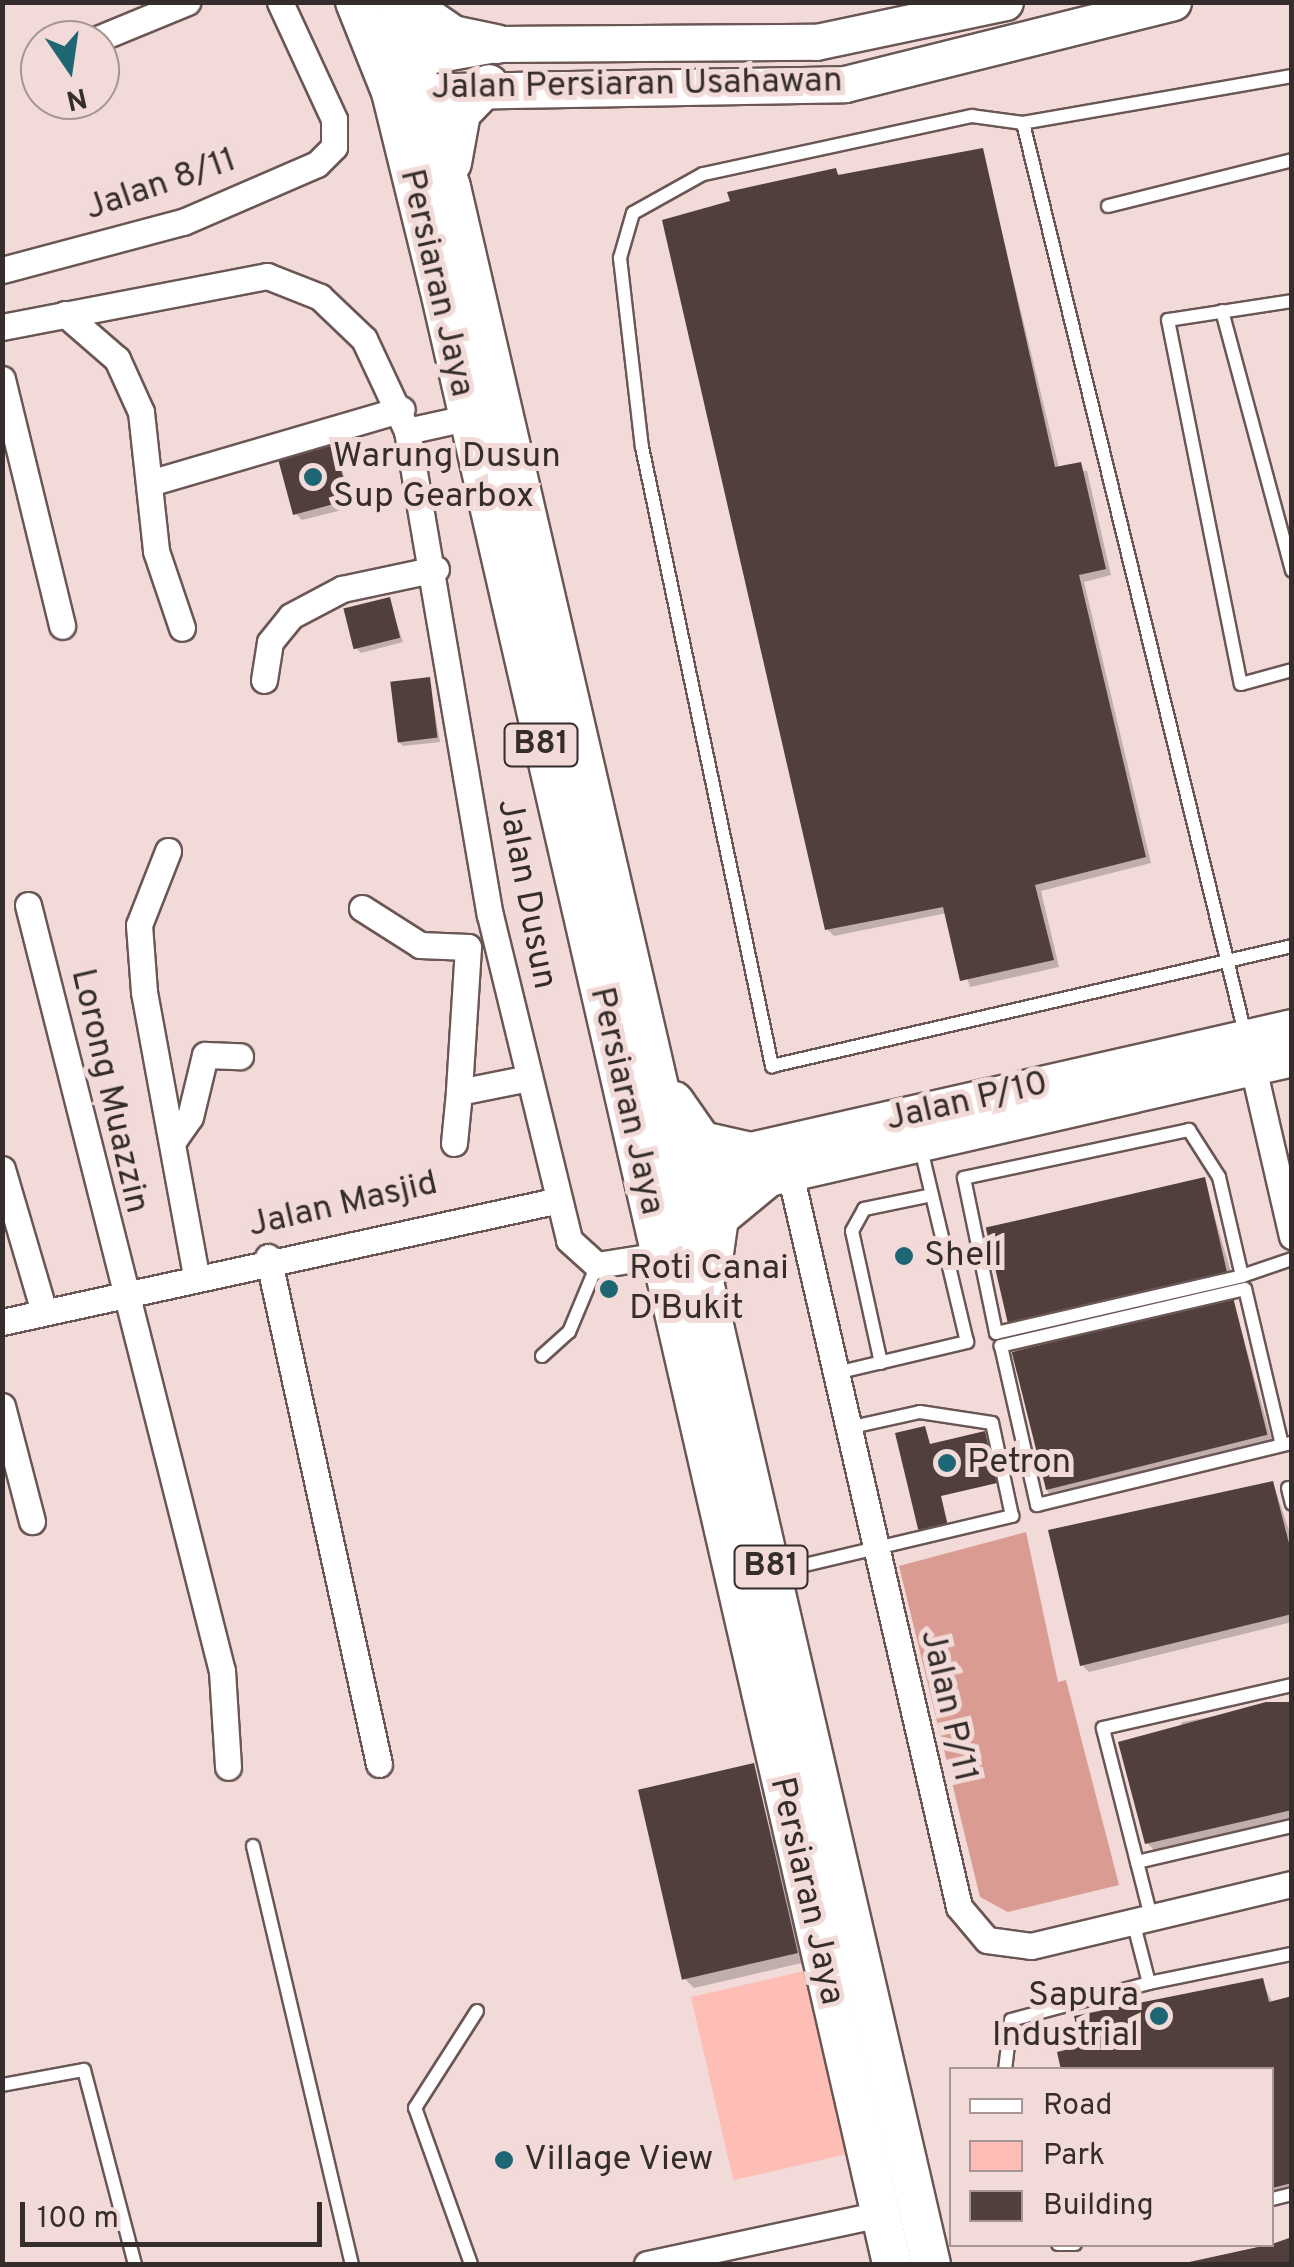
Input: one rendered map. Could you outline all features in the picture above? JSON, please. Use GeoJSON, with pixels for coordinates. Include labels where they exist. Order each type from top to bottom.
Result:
{"type":"FeatureCollection","features":[{"type":"Feature","properties":{"kind":"main road","name":"Persiaran Jaya"},"geometry":{"type":"LineString","coordinates":[[355,2],[405,75],[451,188],[932,2264]]}},
{"type":"Feature","properties":{"kind":"main road","name":"Persiaran Jaya"},"geometry":{"type":"LineString","coordinates":[[394,2],[466,418],[892,2264]]}},
{"type":"Feature","properties":{"kind":"main road"},"geometry":{"type":"LineString","coordinates":[[404,2],[453,35],[496,44]]}},
{"type":"Feature","properties":{"kind":"main road"},"geometry":{"type":"LineString","coordinates":[[451,188],[456,124],[489,84]]}},
{"type":"Feature","properties":{"kind":"main road"},"geometry":{"type":"LineString","coordinates":[[659,1078],[702,1141],[769,1168],[719,1218],[711,1302]]}},
{"type":"Feature","properties":{"kind":"street"},"geometry":{"type":"LineString","coordinates":[[120,30],[187,2]]}},
{"type":"Feature","properties":{"kind":"street","name":"Jalan 8/11"},"geometry":{"type":"LineString","coordinates":[[2,270],[183,222],[317,164],[334,147],[334,119],[280,2]]}},
{"type":"Feature","properties":{"kind":"street","name":"Jalan Persiaran Usahawan"},"geometry":{"type":"LineString","coordinates":[[405,75],[496,44],[816,42],[1006,2]]}},
{"type":"Feature","properties":{"kind":"street","name":"Jalan Persiaran Usahawan"},"geometry":{"type":"LineString","coordinates":[[405,75],[489,84],[845,84],[1173,2]]}},
{"type":"Feature","properties":{"kind":"street","name":"Jalan Dusun"},"geometry":{"type":"LineString","coordinates":[[2,326],[267,276],[345,317],[404,420],[436,569],[490,915],[559,1200]]}},
{"type":"Feature","properties":{"kind":"street"},"geometry":{"type":"LineString","coordinates":[[65,314],[117,360],[141,412],[154,482],[156,551],[182,628]]}},
{"type":"Feature","properties":{"kind":"street"},"geometry":{"type":"LineString","coordinates":[[2,379],[62,626]]}},
{"type":"Feature","properties":{"kind":"street"},"geometry":{"type":"LineString","coordinates":[[154,482],[404,420],[466,418]]}},
{"type":"Feature","properties":{"kind":"street"},"geometry":{"type":"LineString","coordinates":[[264,680],[270,642],[291,616],[342,589],[436,569]]}},
{"type":"Feature","properties":{"kind":"street"},"geometry":{"type":"LineString","coordinates":[[168,851],[139,925],[196,1275]]}},
{"type":"Feature","properties":{"kind":"street","name":"Lorong Muazzin"},"geometry":{"type":"LineString","coordinates":[[28,905],[129,1292],[222,1672],[228,1767]]}},
{"type":"Feature","properties":{"kind":"street"},"geometry":{"type":"LineString","coordinates":[[362,908],[420,945],[468,947],[454,1143]]}},
{"type":"Feature","properties":{"kind":"street","name":"Jalan P/10"},"geometry":{"type":"LineString","coordinates":[[646,1190],[919,1142],[1249,1052],[1292,1027]]}},
{"type":"Feature","properties":{"kind":"street"},"geometry":{"type":"LineString","coordinates":[[1249,1052],[1292,1236]]}},
{"type":"Feature","properties":{"kind":"street","name":"Jalan P/10"},"geometry":{"type":"LineString","coordinates":[[769,1168],[1249,1052],[1292,1058]]}},
{"type":"Feature","properties":{"kind":"street"},"geometry":{"type":"LineString","coordinates":[[173,1141],[190,1117],[204,1056],[240,1056]]}},
{"type":"Feature","properties":{"kind":"street"},"geometry":{"type":"LineString","coordinates":[[459,1092],[529,1078]]}},
{"type":"Feature","properties":{"kind":"street","name":"Jalan P/11"},"geometry":{"type":"LineString","coordinates":[[769,1168],[836,1373],[959,1908],[987,1940],[1031,1946],[1292,1884]]}},
{"type":"Feature","properties":{"kind":"street"},"geometry":{"type":"LineString","coordinates":[[2,1170],[44,1312]]}},
{"type":"Feature","properties":{"kind":"street"},"geometry":{"type":"LineString","coordinates":[[559,1200],[569,1240],[597,1265],[662,1255]]}},
{"type":"Feature","properties":{"kind":"street","name":"Jalan Masjid"},"geometry":{"type":"LineString","coordinates":[[2,1322],[268,1257],[559,1200]]}},
{"type":"Feature","properties":{"kind":"street"},"geometry":{"type":"LineString","coordinates":[[268,1257],[379,1764]]}},
{"type":"Feature","properties":{"kind":"street"},"geometry":{"type":"LineString","coordinates":[[2,1406],[32,1522]]}},
{"type":"Feature","properties":{"kind":"street"},"geometry":{"type":"LineString","coordinates":[[647,2264],[760,2252],[880,2214]]}},
{"type":"Feature","properties":{"kind":"lane"},"geometry":{"type":"LineString","coordinates":[[1292,76],[1023,123],[972,116],[703,174],[633,212],[620,258],[642,447],[772,1066],[1292,946]]}},
{"type":"Feature","properties":{"kind":"lane"},"geometry":{"type":"LineString","coordinates":[[1023,123],[1249,1052]]}},
{"type":"Feature","properties":{"kind":"lane"},"geometry":{"type":"LineString","coordinates":[[1108,206],[1292,160]]}},
{"type":"Feature","properties":{"kind":"lane"},"geometry":{"type":"LineString","coordinates":[[1292,301],[1168,320],[1241,684],[1292,670]]}},
{"type":"Feature","properties":{"kind":"lane"},"geometry":{"type":"LineString","coordinates":[[1222,312],[1292,571]]}},
{"type":"Feature","properties":{"kind":"lane"},"geometry":{"type":"LineString","coordinates":[[1242,1276],[1219,1177],[1189,1130],[964,1178],[996,1332],[1242,1276],[1292,1259]]}},
{"type":"Feature","properties":{"kind":"lane"},"geometry":{"type":"LineString","coordinates":[[836,1373],[967,1342],[919,1142]]}},
{"type":"Feature","properties":{"kind":"lane"},"geometry":{"type":"LineString","coordinates":[[881,1362],[852,1231],[864,1209],[932,1195]]}},
{"type":"Feature","properties":{"kind":"lane"},"geometry":{"type":"LineString","coordinates":[[542,1356],[569,1332],[597,1265]]}},
{"type":"Feature","properties":{"kind":"lane"},"geometry":{"type":"LineString","coordinates":[[1246,1289],[1287,1444],[1037,1505],[1001,1346],[1246,1289]]}},
{"type":"Feature","properties":{"kind":"lane"},"geometry":{"type":"LineString","coordinates":[[772,1572],[1012,1516],[992,1423],[920,1412],[848,1428]]}},
{"type":"Feature","properties":{"kind":"lane"},"geometry":{"type":"LineString","coordinates":[[1288,1488],[1292,1504]]}},
{"type":"Feature","properties":{"kind":"lane"},"geometry":{"type":"LineString","coordinates":[[1149,1983],[1137,1862],[1103,1728],[1292,1685]]}},
{"type":"Feature","properties":{"kind":"lane"},"geometry":{"type":"LineString","coordinates":[[1137,1862],[1292,1826]]}},
{"type":"Feature","properties":{"kind":"lane"},"geometry":{"type":"LineString","coordinates":[[252,1846],[352,2264]]}},
{"type":"Feature","properties":{"kind":"lane"},"geometry":{"type":"LineString","coordinates":[[1006,2067],[1011,2020],[1149,1983],[1292,1954]]}},
{"type":"Feature","properties":{"kind":"lane"},"geometry":{"type":"LineString","coordinates":[[471,2264],[415,2108],[477,2012]]}},
{"type":"Feature","properties":{"kind":"lane"},"geometry":{"type":"LineString","coordinates":[[2,2085],[84,2070],[135,2264]]}},
{"type":"Feature","properties":{"kind":"green space"},"geometry":{"type":"Polygon","coordinates":[[[804,1971],[846,2154],[733,2180],[691,1997],[804,1971]]]}},
{"type":"Feature","properties":{"kind":"shaded area"},"geometry":{"type":"Polygon","coordinates":[[[1026,1532],[1058,1682],[1066,1680],[1119,1885],[1008,1912],[980,1897],[899,1566],[1026,1532]]]}},
{"type":"Feature","properties":{"kind":"building"},"geometry":{"type":"Polygon","coordinates":[[[983,148],[1055,467],[1081,462],[1106,569],[1079,575],[1146,857],[1035,885],[1054,960],[960,981],[943,907],[825,930],[662,220],[730,201],[727,192],[836,168],[838,175],[983,148]]]}},
{"type":"Feature","properties":{"kind":"building","name":"Warung Dusun Sup Gearbox"},"geometry":{"type":"Polygon","coordinates":[[[333,440],[349,500],[293,515],[277,455],[333,440]]]}},
{"type":"Feature","properties":{"kind":"building"},"geometry":{"type":"Polygon","coordinates":[[[390,597],[400,638],[354,649],[343,609],[390,597]]]}},
{"type":"Feature","properties":{"kind":"building"},"geometry":{"type":"Polygon","coordinates":[[[430,677],[437,738],[398,742],[390,682],[430,677]]]}},
{"type":"Feature","properties":{"kind":"building"},"geometry":{"type":"Polygon","coordinates":[[[1205,1177],[1227,1272],[1008,1323],[986,1228],[1205,1177]]]}},
{"type":"Feature","properties":{"kind":"building"},"geometry":{"type":"Polygon","coordinates":[[[1233,1297],[1267,1435],[1046,1490],[1012,1352],[1233,1297]]]}},
{"type":"Feature","properties":{"kind":"building","name":"Petron"},"geometry":{"type":"Polygon","coordinates":[[[925,1426],[930,1444],[985,1431],[997,1483],[941,1496],[948,1526],[919,1533],[895,1433],[925,1426]]]}},
{"type":"Feature","properties":{"kind":"building"},"geometry":{"type":"Polygon","coordinates":[[[1273,1481],[1292,1555],[1292,1614],[1080,1666],[1048,1530],[1273,1481]]]}},
{"type":"Feature","properties":{"kind":"building"},"geometry":{"type":"Polygon","coordinates":[[[1266,1702],[1292,1702],[1292,1810],[1145,1844],[1118,1742],[1266,1702]]]}},
{"type":"Feature","properties":{"kind":"building"},"geometry":{"type":"Polygon","coordinates":[[[754,1763],[798,1953],[682,1980],[638,1790],[754,1763]]]}},
{"type":"Feature","properties":{"kind":"building"},"geometry":{"type":"Polygon","coordinates":[[[1263,1978],[1269,2002],[1292,1996],[1292,2183],[1274,2188],[1274,2067],[1060,2067],[1057,2052],[1081,2046],[1074,2016],[1263,1978]]]}},
{"type":"Feature","properties":{"kind":"building"},"geometry":{"type":"Polygon","coordinates":[[[1292,2237],[1292,2264],[1180,2264],[1274,2247],[1274,2243],[1292,2237]]]}},
{"type":"Feature","properties":{"kind":"place","name":"Warung Dusun Sup Gearbox"},"geometry":{"type":"Point","coordinates":[313,477]}},
{"type":"Feature","properties":{"kind":"place","name":"Shell"},"geometry":{"type":"Point","coordinates":[904,1256]}},
{"type":"Feature","properties":{"kind":"place","name":"Roti Canai D'Bukit"},"geometry":{"type":"Point","coordinates":[609,1289]}},
{"type":"Feature","properties":{"kind":"place","name":"Petron"},"geometry":{"type":"Point","coordinates":[947,1463]}},
{"type":"Feature","properties":{"kind":"place","name":"Sapura Industrial"},"geometry":{"type":"Point","coordinates":[1159,2016]}},
{"type":"Feature","properties":{"kind":"place","name":"Village View"},"geometry":{"type":"Point","coordinates":[504,2160]}}]}
